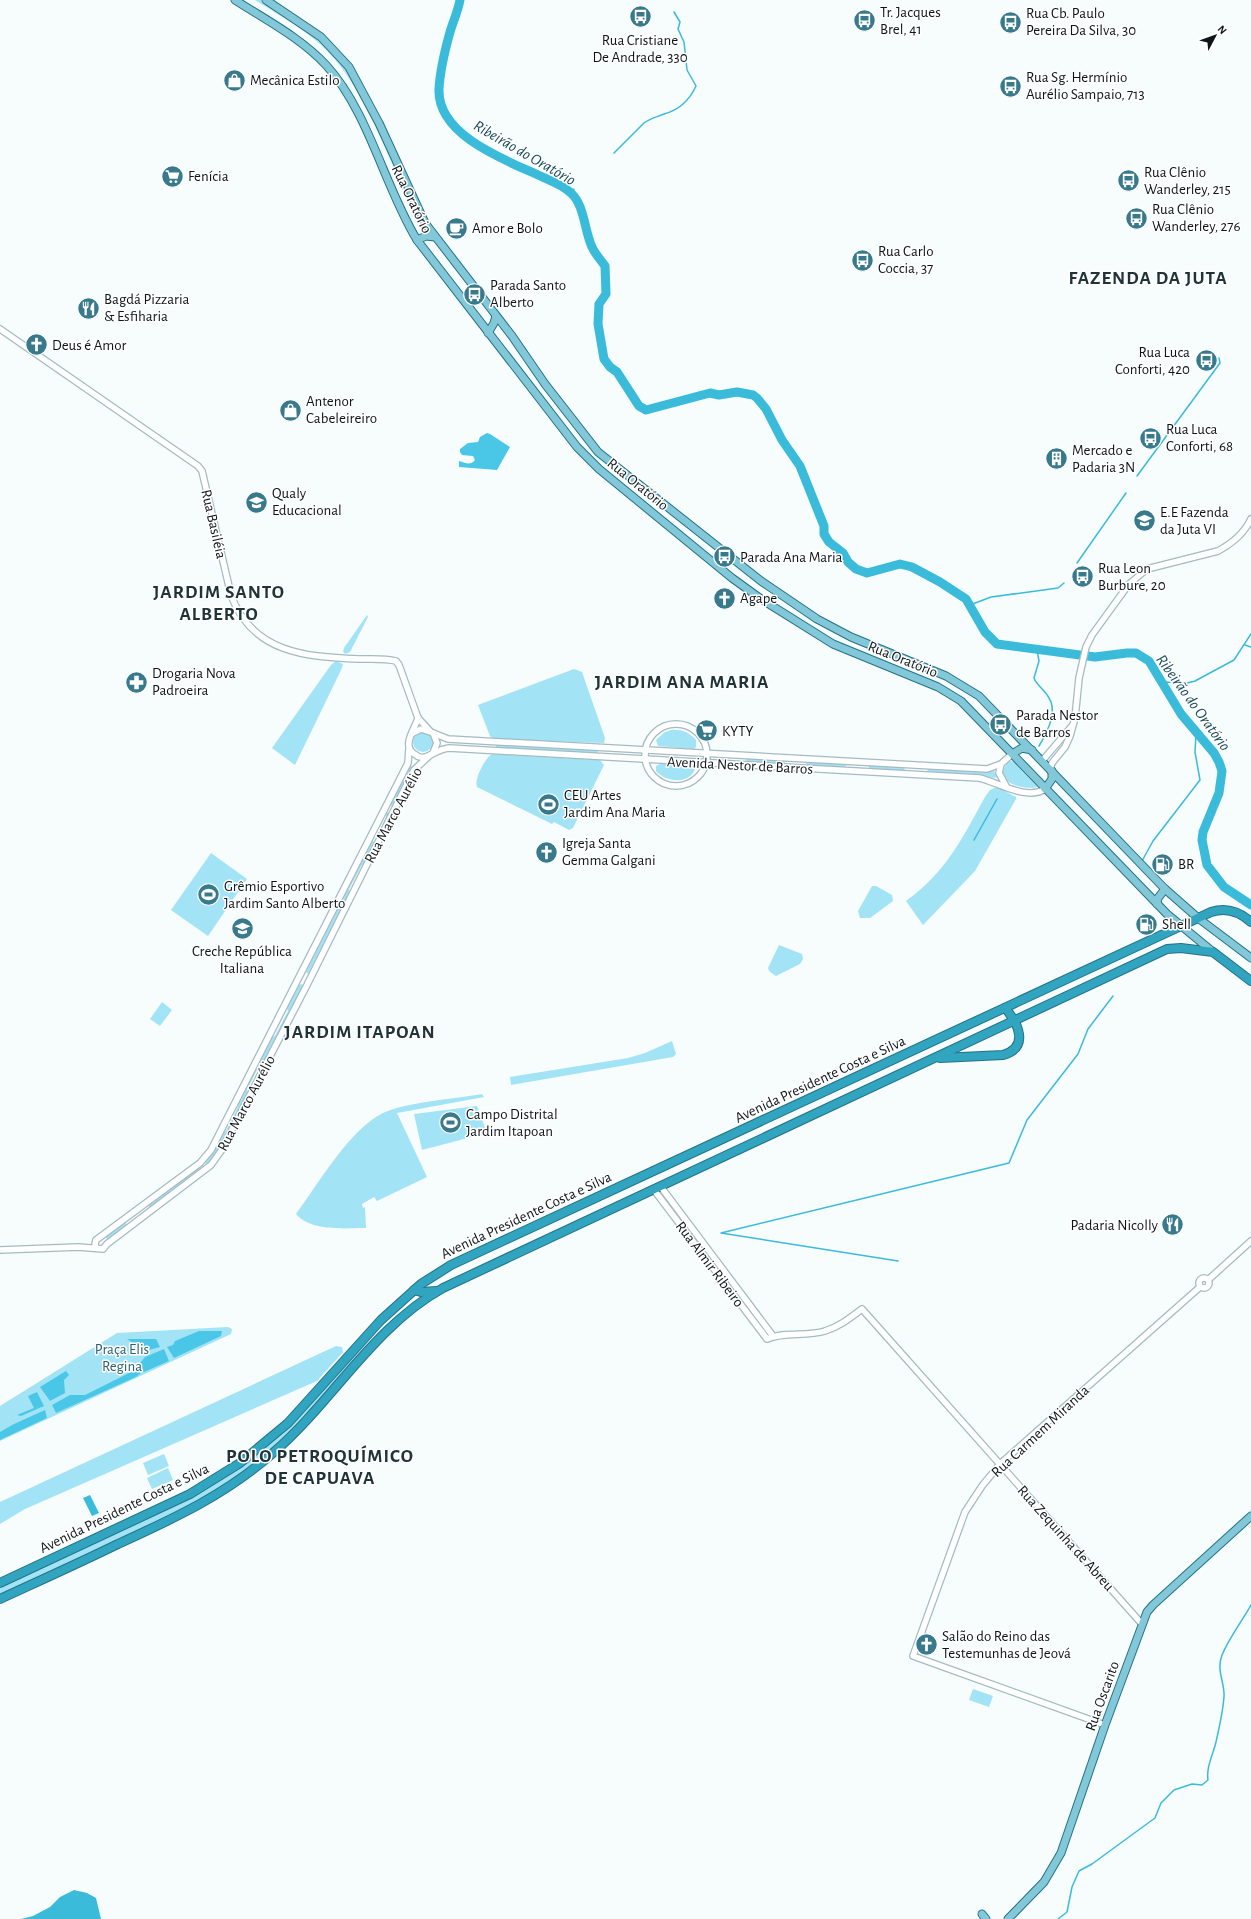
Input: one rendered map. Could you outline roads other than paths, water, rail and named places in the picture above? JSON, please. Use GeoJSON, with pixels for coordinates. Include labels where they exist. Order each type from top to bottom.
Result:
{"type":"FeatureCollection","features":[{"type":"Feature","properties":{"kind":"highway","name":"Avenida Presidente Costa e Silva"},"geometry":{"type":"LineString","coordinates":[[0,1582],[190,1494],[240,1463],[288,1423],[376,1325],[414,1290],[435,1274],[455,1263],[1198,918],[1215,911],[1224,910],[1241,915],[1251,922]]}},
{"type":"Feature","properties":{"kind":"highway","name":"Avenida Presidente Costa e Silva"},"geometry":{"type":"LineString","coordinates":[[0,1599],[188,1512],[236,1483],[292,1436],[386,1331],[408,1312],[437,1291],[1172,948],[1213,952]]}},
{"type":"Feature","properties":{"kind":"highway"},"geometry":{"type":"LineString","coordinates":[[1213,952],[1251,981]]}},
{"type":"Feature","properties":{"kind":"highway"},"geometry":{"type":"LineString","coordinates":[[934,1059],[1007,1054],[1014,1049],[1019,1042],[1019,1029],[1005,1008]]}},
{"type":"Feature","properties":{"kind":"highway"},"geometry":{"type":"LineString","coordinates":[[414,1290],[421,1292],[437,1291]]}},
{"type":"Feature","properties":{"kind":"main road","name":"Rua Oratório"},"geometry":{"type":"LineString","coordinates":[[235,0],[303,44],[321,60],[334,75],[346,92],[369,136],[404,219],[416,240],[588,459],[732,578],[761,599],[833,644],[946,691],[966,706],[1157,904],[1181,927],[1213,952]]}},
{"type":"Feature","properties":{"kind":"main road","name":"Rua Oratório"},"geometry":{"type":"LineString","coordinates":[[266,0],[321,37],[349,67],[379,123],[415,205],[435,238],[496,316],[591,444],[639,486],[676,513],[769,587],[829,626],[851,637],[946,676],[971,691],[988,705],[1165,889],[1198,918],[1251,958]]}},
{"type":"Feature","properties":{"kind":"main road"},"geometry":{"type":"LineString","coordinates":[[416,240],[426,236],[435,238]]}},
{"type":"Feature","properties":{"kind":"main road"},"geometry":{"type":"LineString","coordinates":[[488,333],[494,324],[496,316]]}},
{"type":"Feature","properties":{"kind":"main road"},"geometry":{"type":"LineString","coordinates":[[1012,754],[1022,748],[1032,750]]}},
{"type":"Feature","properties":{"kind":"main road"},"geometry":{"type":"LineString","coordinates":[[1045,788],[1050,782],[1051,770]]}},
{"type":"Feature","properties":{"kind":"main road"},"geometry":{"type":"LineString","coordinates":[[1157,904],[1158,898],[1165,889]]}},
{"type":"Feature","properties":{"kind":"main road","name":"Rua Oscarito"},"geometry":{"type":"LineString","coordinates":[[1003,1919],[1014,1911],[1044,1882],[1058,1858],[1147,1612],[1251,1516]]}},
{"type":"Feature","properties":{"kind":"main road","name":"Rua Oscarito"},"geometry":{"type":"LineString","coordinates":[[1008,1919],[1014,1911]]}},
{"type":"Feature","properties":{"kind":"street","name":"Rua Basiléia"},"geometry":{"type":"LineString","coordinates":[[0,329],[198,466],[202,471],[231,595],[237,609],[257,632],[274,645],[290,652],[332,658],[396,661],[399,665],[418,718],[432,732]]}},
{"type":"Feature","properties":{"kind":"street"},"geometry":{"type":"LineString","coordinates":[[1051,770],[1052,763],[1069,741],[1082,662],[1086,647],[1092,635],[1135,577],[1147,569],[1156,566],[1218,551],[1228,546],[1240,535],[1251,519]]}},
{"type":"Feature","properties":{"kind":"street"},"geometry":{"type":"LineString","coordinates":[[411,735],[418,729],[432,732],[437,743],[431,755],[423,758],[416,756],[411,752],[409,746],[411,735],[418,718]]}},
{"type":"Feature","properties":{"kind":"street"},"geometry":{"type":"LineString","coordinates":[[1042,761],[1073,724]]}},
{"type":"Feature","properties":{"kind":"street"},"geometry":{"type":"LineString","coordinates":[[676,725],[691,728],[699,735],[705,743],[707,753],[707,763],[701,774],[695,780],[684,785],[676,786],[663,782],[655,777],[649,769],[646,760],[646,750],[650,738],[666,727],[676,725]]}},
{"type":"Feature","properties":{"kind":"street","name":"Avenida Nestor de Barros"},"geometry":{"type":"LineString","coordinates":[[432,732],[448,739],[987,769],[1001,764],[1012,754]]}},
{"type":"Feature","properties":{"kind":"street","name":"Rua Marco Aurélio"},"geometry":{"type":"LineString","coordinates":[[101,1238],[200,1163],[213,1146],[409,761],[409,746]]}},
{"type":"Feature","properties":{"kind":"street","name":"Avenida Nestor de Barros"},"geometry":{"type":"LineString","coordinates":[[431,755],[449,748],[979,778],[1028,792],[1041,791],[1045,788]]}},
{"type":"Feature","properties":{"kind":"street","name":"Rua Marco Aurélio"},"geometry":{"type":"LineString","coordinates":[[107,1244],[206,1170],[221,1151],[414,770],[431,755]]}},
{"type":"Feature","properties":{"kind":"street"},"geometry":{"type":"LineString","coordinates":[[1001,764],[999,773],[1006,786]]}},
{"type":"Feature","properties":{"kind":"street"},"geometry":{"type":"LineString","coordinates":[[385,809],[393,813]]}},
{"type":"Feature","properties":{"kind":"street"},"geometry":{"type":"LineString","coordinates":[[200,1163],[206,1170]]}},
{"type":"Feature","properties":{"kind":"street","name":"Rua Almir Ribeiro"},"geometry":{"type":"LineString","coordinates":[[657,1188],[774,1336],[767,1339],[657,1188]]}},
{"type":"Feature","properties":{"kind":"street"},"geometry":{"type":"LineString","coordinates":[[144,1204],[150,1212]]}},
{"type":"Feature","properties":{"kind":"street"},"geometry":{"type":"LineString","coordinates":[[126,1218],[132,1226]]}},
{"type":"Feature","properties":{"kind":"street"},"geometry":{"type":"LineString","coordinates":[[0,1250],[78,1247],[103,1249],[107,1244],[105,1240],[101,1238],[78,1247]]}},
{"type":"Feature","properties":{"kind":"street"},"geometry":{"type":"LineString","coordinates":[[95,1241],[96,1248]]}},
{"type":"Feature","properties":{"kind":"street","name":"Rua Carmem Miranda"},"geometry":{"type":"LineString","coordinates":[[1105,1725],[913,1656],[965,1512],[982,1486],[1000,1464],[1200,1287],[1199,1284],[1201,1278],[1208,1280],[1251,1241]]}},
{"type":"Feature","properties":{"kind":"street","name":"Rua Zequinha de Abreu"},"geometry":{"type":"LineString","coordinates":[[774,1336],[824,1332],[842,1325],[862,1309],[1142,1624]]}},
{"type":"Feature","properties":{"kind":"waterway","name":"Ribeirão do Oratório"},"geometry":{"type":"LineString","coordinates":[[460,0],[450,32],[442,67],[439,89],[441,105],[449,119],[460,132],[474,143],[506,161],[559,185],[576,198],[582,211],[589,240],[596,255],[605,266],[606,294],[599,304],[598,324],[604,359],[610,367],[617,372],[639,406],[646,410],[710,393],[719,395],[737,392],[753,395],[766,409],[782,440],[800,466],[824,526],[824,534],[829,542],[843,553],[848,562],[856,569],[867,573],[900,564],[912,567],[940,582],[966,599],[985,632],[997,644],[1095,657],[1136,653],[1149,661],[1181,714],[1214,753],[1219,762],[1222,771],[1219,793],[1203,832],[1202,840],[1207,865],[1224,887],[1251,905]]}},
{"type":"Feature","properties":{"kind":"waterway"},"geometry":{"type":"LineString","coordinates":[[614,153],[644,123],[679,107],[691,95],[696,86],[687,70],[684,42],[678,29],[680,22],[674,12]]}},
{"type":"Feature","properties":{"kind":"waterway","name":"Ribeirão do Oratório"},"geometry":{"type":"LineString","coordinates":[[571,193],[574,189]]}},
{"type":"Feature","properties":{"kind":"waterway"},"geometry":{"type":"LineString","coordinates":[[1137,476],[1220,363],[1219,358]]}},
{"type":"Feature","properties":{"kind":"waterway"},"geometry":{"type":"LineString","coordinates":[[1077,563],[1126,493]]}},
{"type":"Feature","properties":{"kind":"waterway"},"geometry":{"type":"LineString","coordinates":[[970,605],[991,597],[1058,588],[1064,583]]}},
{"type":"Feature","properties":{"kind":"waterway"},"geometry":{"type":"LineString","coordinates":[[1163,682],[1187,683],[1195,681],[1234,660],[1251,634]]}},
{"type":"Feature","properties":{"kind":"waterway"},"geometry":{"type":"LineString","coordinates":[[1245,645],[1251,647]]}},
{"type":"Feature","properties":{"kind":"waterway"},"geometry":{"type":"LineString","coordinates":[[1037,650],[1039,661],[1034,678],[1049,698],[1052,710],[1052,716],[1048,729],[1039,746]]}},
{"type":"Feature","properties":{"kind":"waterway"},"geometry":{"type":"LineString","coordinates":[[1142,861],[1153,841],[1200,780],[1195,752],[1196,734]]}},
{"type":"Feature","properties":{"kind":"waterway"},"geometry":{"type":"LineString","coordinates":[[974,840],[997,799]]}},
{"type":"Feature","properties":{"kind":"waterway"},"geometry":{"type":"LineString","coordinates":[[898,1261],[721,1233],[1009,1163],[1027,1120],[1078,1054],[1088,1029],[1113,996]]}},
{"type":"Feature","properties":{"kind":"waterway","name":"Ribeirão do Oratório"},"geometry":{"type":"LineString","coordinates":[[1058,1919],[1067,1912],[1072,1887],[1079,1871],[1092,1864],[1155,1818],[1161,1803],[1174,1790],[1192,1784],[1202,1785],[1208,1780],[1209,1766],[1221,1720],[1223,1703],[1224,1692],[1220,1671],[1220,1661],[1228,1642],[1251,1605]]}},
{"type":"Feature","properties":{"kind":"place","name":"Rua Cristiane De Andrade, 330"},"geometry":{"type":"Point","coordinates":[640,17]}},
{"type":"Feature","properties":{"kind":"place","name":"Tr. Jacques Brel, 41"},"geometry":{"type":"Point","coordinates":[865,21]}},
{"type":"Feature","properties":{"kind":"place","name":"Rua Cb. Paulo Pereira Da Silva, 30"},"geometry":{"type":"Point","coordinates":[1010,22]}},
{"type":"Feature","properties":{"kind":"place","name":"Mecânica Estilo"},"geometry":{"type":"Point","coordinates":[235,80]}},
{"type":"Feature","properties":{"kind":"place","name":"Rua Sg. Hermínio Aurélio Sampaio, 713"},"geometry":{"type":"Point","coordinates":[1011,86]}},
{"type":"Feature","properties":{"kind":"place","name":"Fenícia"},"geometry":{"type":"Point","coordinates":[173,176]}},
{"type":"Feature","properties":{"kind":"place","name":"Rua Clênio Wanderley, 215"},"geometry":{"type":"Point","coordinates":[1129,181]}},
{"type":"Feature","properties":{"kind":"place","name":"Rua Clênio Wanderley, 276"},"geometry":{"type":"Point","coordinates":[1137,218]}},
{"type":"Feature","properties":{"kind":"place","name":"Amor e Bolo"},"geometry":{"type":"Point","coordinates":[456,228]}},
{"type":"Feature","properties":{"kind":"place","name":"Rua Carlo Coccia, 37"},"geometry":{"type":"Point","coordinates":[862,260]}},
{"type":"Feature","properties":{"kind":"place","name":"Parada Santo Alberto"},"geometry":{"type":"Point","coordinates":[474,294]}},
{"type":"Feature","properties":{"kind":"place","name":"Bagdá Pizzaria & Esfiharia"},"geometry":{"type":"Point","coordinates":[89,308]}},
{"type":"Feature","properties":{"kind":"place","name":"Deus é Amor"},"geometry":{"type":"Point","coordinates":[37,345]}},
{"type":"Feature","properties":{"kind":"place","name":"Rua Luca Conforti, 420"},"geometry":{"type":"Point","coordinates":[1206,361]}},
{"type":"Feature","properties":{"kind":"place","name":"Antenor Cabeleireiro"},"geometry":{"type":"Point","coordinates":[291,410]}},
{"type":"Feature","properties":{"kind":"place","name":"Rua Luca Conforti, 68"},"geometry":{"type":"Point","coordinates":[1151,438]}},
{"type":"Feature","properties":{"kind":"place","name":"Mercado e Padaria 3N"},"geometry":{"type":"Point","coordinates":[1057,459]}},
{"type":"Feature","properties":{"kind":"place","name":"Qualy Educacional"},"geometry":{"type":"Point","coordinates":[257,502]}},
{"type":"Feature","properties":{"kind":"place","name":"E.E Fazenda da Juta VI"},"geometry":{"type":"Point","coordinates":[1145,521]}},
{"type":"Feature","properties":{"kind":"place","name":"Parada Ana Maria"},"geometry":{"type":"Point","coordinates":[725,557]}},
{"type":"Feature","properties":{"kind":"place","name":"Rua Leon Burbure, 20"},"geometry":{"type":"Point","coordinates":[1083,577]}},
{"type":"Feature","properties":{"kind":"place","name":"Agape"},"geometry":{"type":"Point","coordinates":[725,598]}},
{"type":"Feature","properties":{"kind":"place","name":"Drogaria Nova Padroeira"},"geometry":{"type":"Point","coordinates":[136,682]}},
{"type":"Feature","properties":{"kind":"place","name":"Parada Nestor de Barros"},"geometry":{"type":"Point","coordinates":[1001,724]}},
{"type":"Feature","properties":{"kind":"place","name":"KYTY"},"geometry":{"type":"Point","coordinates":[707,731]}},
{"type":"Feature","properties":{"kind":"place","name":"CEU Artes Jardim Ana Maria"},"geometry":{"type":"Point","coordinates":[548,804]}},
{"type":"Feature","properties":{"kind":"place","name":"Igreja Santa Gemma Galgani"},"geometry":{"type":"Point","coordinates":[547,852]}},
{"type":"Feature","properties":{"kind":"place","name":"BR"},"geometry":{"type":"Point","coordinates":[1163,864]}},
{"type":"Feature","properties":{"kind":"place","name":"Grêmio Esportivo Jardim Santo Alberto"},"geometry":{"type":"Point","coordinates":[209,895]}},
{"type":"Feature","properties":{"kind":"place","name":"Shell"},"geometry":{"type":"Point","coordinates":[1147,924]}},
{"type":"Feature","properties":{"kind":"place","name":"Creche República Italiana"},"geometry":{"type":"Point","coordinates":[242,928]}},
{"type":"Feature","properties":{"kind":"place","name":"Campo Distrital Jardim Itapoan"},"geometry":{"type":"Point","coordinates":[450,1123]}},
{"type":"Feature","properties":{"kind":"place","name":"Padaria Nicolly"},"geometry":{"type":"Point","coordinates":[1173,1225]}},
{"type":"Feature","properties":{"kind":"place","name":"Salão do Reino das Testemunhas de Jeová"},"geometry":{"type":"Point","coordinates":[926,1645]}},
{"type":"Feature","properties":{"kind":"district","name":"FAZENDA DA JUTA"},"geometry":{"type":"Point","coordinates":[1148,277]}},
{"type":"Feature","properties":{"kind":"district","name":"JARDIM SANTO ALBERTO"},"geometry":{"type":"Point","coordinates":[219,602]}},
{"type":"Feature","properties":{"kind":"district","name":"JARDIM ANA MARIA"},"geometry":{"type":"Point","coordinates":[682,681]}},
{"type":"Feature","properties":{"kind":"district","name":"JARDIM ITAPOAN"},"geometry":{"type":"Point","coordinates":[360,1031]}},
{"type":"Feature","properties":{"kind":"district","name":"POLO PETROQUÍMICO DE CAPUAVA"},"geometry":{"type":"Point","coordinates":[320,1466]}},
{"type":"Feature","properties":{"kind":"park label","name":"Praça Elis Regina"},"geometry":{"type":"Point","coordinates":[122,1358]}}]}
